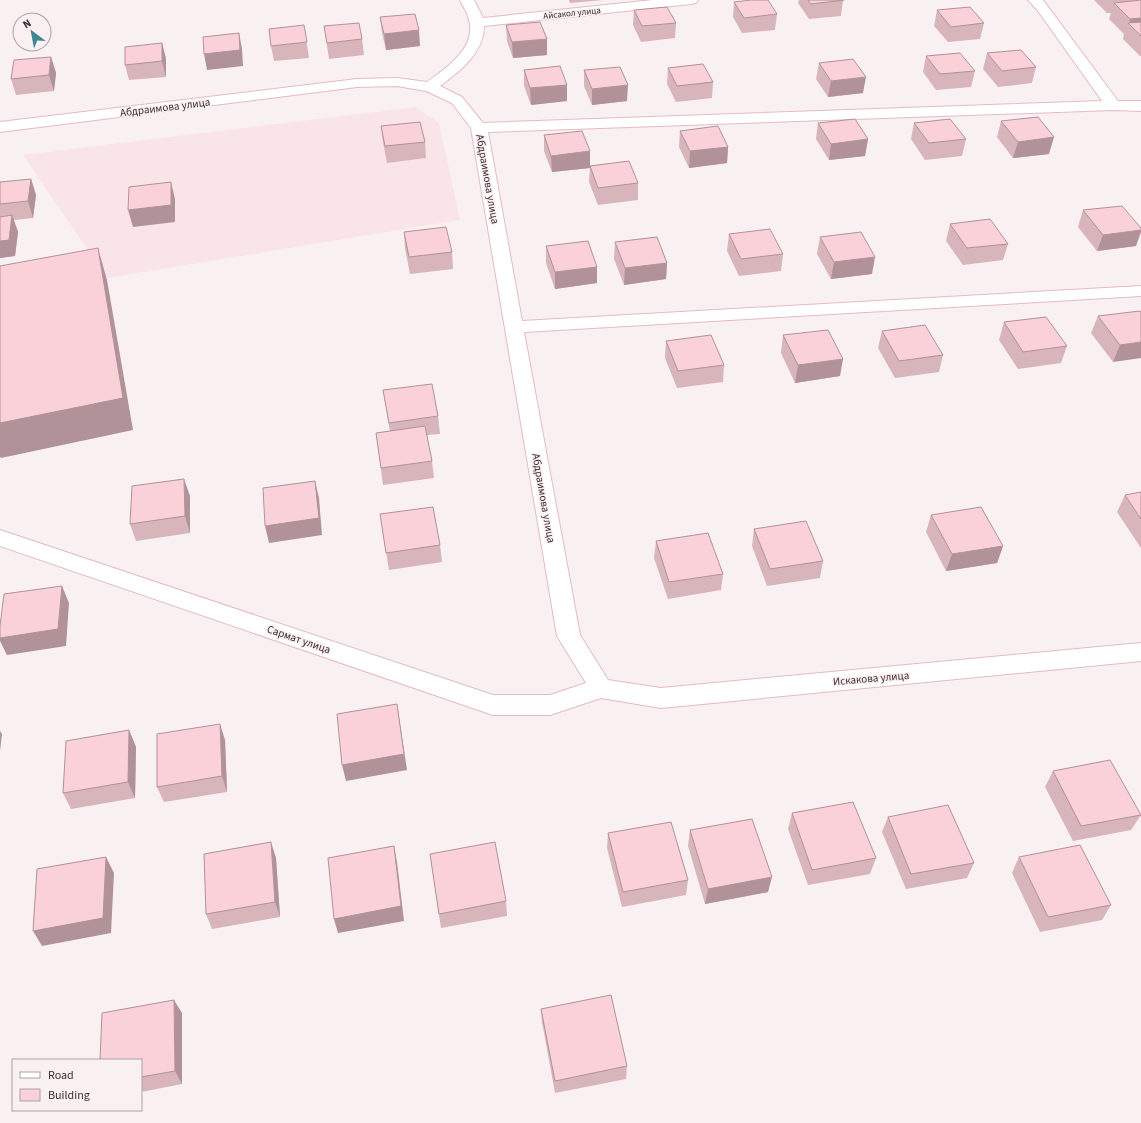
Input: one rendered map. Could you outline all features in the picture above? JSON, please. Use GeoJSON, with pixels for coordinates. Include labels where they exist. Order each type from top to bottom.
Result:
{"type":"FeatureCollection","features":[{"type":"Feature","properties":{"kind":"street"},"geometry":{"type":"LineString","coordinates":[[430,87],[460,63],[475,42],[477,23],[467,0]]}},
{"type":"Feature","properties":{"kind":"street","name":"Айсакол улица"},"geometry":{"type":"LineString","coordinates":[[477,23],[631,3],[691,0]]}},
{"type":"Feature","properties":{"kind":"street"},"geometry":{"type":"LineString","coordinates":[[1035,0],[1043,8],[1113,104]]}},
{"type":"Feature","properties":{"kind":"street","name":"Абдраимова улица"},"geometry":{"type":"LineString","coordinates":[[0,127],[357,83],[397,82],[430,87],[457,100],[479,128],[569,636],[602,688]]}},
{"type":"Feature","properties":{"kind":"street"},"geometry":{"type":"LineString","coordinates":[[479,128],[1113,104],[1141,106]]}},
{"type":"Feature","properties":{"kind":"street"},"geometry":{"type":"LineString","coordinates":[[514,327],[1141,291]]}},
{"type":"Feature","properties":{"kind":"street","name":"Сармат улица"},"geometry":{"type":"LineString","coordinates":[[0,538],[493,705],[550,705],[602,688]]}},
{"type":"Feature","properties":{"kind":"street","name":"Искакова улица"},"geometry":{"type":"LineString","coordinates":[[602,688],[661,698],[1141,652]]}},
{"type":"Feature","properties":{"kind":"shaded area"},"geometry":{"type":"Polygon","coordinates":[[[415,107],[439,123],[460,220],[107,278],[23,155],[415,107]]]}},
{"type":"Feature","properties":{"kind":"building"},"geometry":{"type":"Polygon","coordinates":[[[768,0],[777,14],[744,18],[734,2],[768,0]]]}},
{"type":"Feature","properties":{"kind":"building"},"geometry":{"type":"Polygon","coordinates":[[[808,0],[844,0],[811,4],[808,0]]]}},
{"type":"Feature","properties":{"kind":"building"},"geometry":{"type":"Polygon","coordinates":[[[1141,0],[1141,18],[1130,19],[1114,3],[1141,0]]]}},
{"type":"Feature","properties":{"kind":"building"},"geometry":{"type":"Polygon","coordinates":[[[667,7],[676,23],[642,26],[634,10],[667,7]]]}},
{"type":"Feature","properties":{"kind":"building"},"geometry":{"type":"Polygon","coordinates":[[[970,7],[984,23],[951,27],[937,10],[970,7]]]}},
{"type":"Feature","properties":{"kind":"building"},"geometry":{"type":"Polygon","coordinates":[[[415,14],[419,30],[384,34],[380,17],[415,14]]]}},
{"type":"Feature","properties":{"kind":"building"},"geometry":{"type":"Polygon","coordinates":[[[540,22],[547,39],[512,42],[506,25],[540,22]]]}},
{"type":"Feature","properties":{"kind":"building"},"geometry":{"type":"Polygon","coordinates":[[[1141,22],[1141,36],[1128,23],[1141,22]]]}},
{"type":"Feature","properties":{"kind":"building"},"geometry":{"type":"Polygon","coordinates":[[[359,23],[362,39],[327,43],[324,26],[359,23]]]}},
{"type":"Feature","properties":{"kind":"building"},"geometry":{"type":"Polygon","coordinates":[[[304,25],[307,42],[271,46],[269,29],[304,25]]]}},
{"type":"Feature","properties":{"kind":"building"},"geometry":{"type":"Polygon","coordinates":[[[239,33],[240,50],[204,54],[203,37],[239,33]]]}},
{"type":"Feature","properties":{"kind":"building"},"geometry":{"type":"Polygon","coordinates":[[[162,43],[162,61],[125,65],[125,47],[162,43]]]}},
{"type":"Feature","properties":{"kind":"building"},"geometry":{"type":"Polygon","coordinates":[[[1021,50],[1036,67],[1002,71],[987,53],[1021,50]]]}},
{"type":"Feature","properties":{"kind":"building"},"geometry":{"type":"Polygon","coordinates":[[[960,53],[975,71],[940,74],[926,56],[960,53]]]}},
{"type":"Feature","properties":{"kind":"building"},"geometry":{"type":"Polygon","coordinates":[[[51,57],[49,75],[11,79],[14,60],[51,57]]]}},
{"type":"Feature","properties":{"kind":"building"},"geometry":{"type":"Polygon","coordinates":[[[853,59],[866,77],[831,81],[819,63],[853,59]]]}},
{"type":"Feature","properties":{"kind":"building"},"geometry":{"type":"Polygon","coordinates":[[[703,64],[713,82],[677,86],[668,68],[703,64]]]}},
{"type":"Feature","properties":{"kind":"building"},"geometry":{"type":"Polygon","coordinates":[[[560,66],[567,85],[530,88],[524,70],[560,66]]]}},
{"type":"Feature","properties":{"kind":"building"},"geometry":{"type":"Polygon","coordinates":[[[620,67],[628,85],[592,89],[584,70],[620,67]]]}},
{"type":"Feature","properties":{"kind":"building"},"geometry":{"type":"Polygon","coordinates":[[[1038,117],[1054,137],[1018,142],[1001,121],[1038,117]]]}},
{"type":"Feature","properties":{"kind":"building"},"geometry":{"type":"Polygon","coordinates":[[[855,119],[868,139],[831,144],[818,123],[855,119]]]}},
{"type":"Feature","properties":{"kind":"building"},"geometry":{"type":"Polygon","coordinates":[[[950,119],[966,139],[929,143],[914,123],[950,119]]]}},
{"type":"Feature","properties":{"kind":"building"},"geometry":{"type":"Polygon","coordinates":[[[420,122],[425,142],[385,146],[381,126],[420,122]]]}},
{"type":"Feature","properties":{"kind":"building"},"geometry":{"type":"Polygon","coordinates":[[[718,126],[728,147],[690,151],[680,131],[718,126]]]}},
{"type":"Feature","properties":{"kind":"building"},"geometry":{"type":"Polygon","coordinates":[[[582,131],[590,151],[551,156],[544,135],[582,131]]]}},
{"type":"Feature","properties":{"kind":"building"},"geometry":{"type":"Polygon","coordinates":[[[629,161],[638,183],[598,188],[590,166],[629,161]]]}},
{"type":"Feature","properties":{"kind":"building"},"geometry":{"type":"Polygon","coordinates":[[[31,179],[28,201],[0,204],[0,182],[31,179]]]}},
{"type":"Feature","properties":{"kind":"building"},"geometry":{"type":"Polygon","coordinates":[[[171,182],[171,205],[128,210],[129,187],[171,182]]]}},
{"type":"Feature","properties":{"kind":"building"},"geometry":{"type":"Polygon","coordinates":[[[1122,206],[1141,228],[1141,230],[1103,235],[1083,210],[1122,206]]]}},
{"type":"Feature","properties":{"kind":"building"},"geometry":{"type":"Polygon","coordinates":[[[12,215],[9,240],[0,241],[0,217],[12,215]]]}},
{"type":"Feature","properties":{"kind":"building"},"geometry":{"type":"Polygon","coordinates":[[[990,219],[1008,244],[967,248],[950,224],[990,219]]]}},
{"type":"Feature","properties":{"kind":"building"},"geometry":{"type":"Polygon","coordinates":[[[446,227],[452,252],[409,257],[404,232],[446,227]]]}},
{"type":"Feature","properties":{"kind":"building"},"geometry":{"type":"Polygon","coordinates":[[[770,229],[783,254],[741,259],[729,234],[770,229]]]}},
{"type":"Feature","properties":{"kind":"building"},"geometry":{"type":"Polygon","coordinates":[[[861,232],[875,257],[834,262],[820,237],[861,232]]]}},
{"type":"Feature","properties":{"kind":"building"},"geometry":{"type":"Polygon","coordinates":[[[657,237],[667,263],[625,268],[615,242],[657,237]]]}},
{"type":"Feature","properties":{"kind":"building"},"geometry":{"type":"Polygon","coordinates":[[[588,241],[597,267],[555,272],[546,246],[588,241]]]}},
{"type":"Feature","properties":{"kind":"building"},"geometry":{"type":"Polygon","coordinates":[[[98,248],[123,398],[0,423],[0,266],[98,248]]]}},
{"type":"Feature","properties":{"kind":"building"},"geometry":{"type":"Polygon","coordinates":[[[1140,311],[1141,342],[1120,345],[1098,316],[1140,311]]]}},
{"type":"Feature","properties":{"kind":"building"},"geometry":{"type":"Polygon","coordinates":[[[1046,317],[1067,346],[1023,352],[1004,322],[1046,317]]]}},
{"type":"Feature","properties":{"kind":"building"},"geometry":{"type":"Polygon","coordinates":[[[925,325],[943,355],[899,361],[882,331],[925,325]]]}},
{"type":"Feature","properties":{"kind":"building"},"geometry":{"type":"Polygon","coordinates":[[[828,330],[843,359],[798,365],[783,335],[828,330]]]}},
{"type":"Feature","properties":{"kind":"building"},"geometry":{"type":"Polygon","coordinates":[[[711,335],[724,365],[678,371],[666,341],[711,335]]]}},
{"type":"Feature","properties":{"kind":"building"},"geometry":{"type":"Polygon","coordinates":[[[432,384],[438,416],[389,423],[383,390],[432,384]]]}},
{"type":"Feature","properties":{"kind":"building"},"geometry":{"type":"Polygon","coordinates":[[[425,426],[432,461],[381,468],[376,433],[425,426]]]}},
{"type":"Feature","properties":{"kind":"building"},"geometry":{"type":"Polygon","coordinates":[[[184,479],[185,516],[130,524],[132,486],[184,479]]]}},
{"type":"Feature","properties":{"kind":"building"},"geometry":{"type":"Polygon","coordinates":[[[315,481],[319,518],[265,526],[263,488],[315,481]]]}},
{"type":"Feature","properties":{"kind":"building"},"geometry":{"type":"Polygon","coordinates":[[[1141,492],[1141,519],[1125,495],[1141,492]]]}},
{"type":"Feature","properties":{"kind":"building"},"geometry":{"type":"Polygon","coordinates":[[[433,507],[440,545],[386,553],[380,514],[433,507]]]}},
{"type":"Feature","properties":{"kind":"building"},"geometry":{"type":"Polygon","coordinates":[[[981,507],[1003,546],[952,554],[931,515],[981,507]]]}},
{"type":"Feature","properties":{"kind":"building"},"geometry":{"type":"Polygon","coordinates":[[[806,521],[823,561],[770,569],[754,529],[806,521]]]}},
{"type":"Feature","properties":{"kind":"building"},"geometry":{"type":"Polygon","coordinates":[[[708,533],[723,574],[669,582],[656,541],[708,533]]]}},
{"type":"Feature","properties":{"kind":"building"},"geometry":{"type":"Polygon","coordinates":[[[62,586],[58,629],[0,638],[4,594],[62,586]]]}},
{"type":"Feature","properties":{"kind":"building"},"geometry":{"type":"Polygon","coordinates":[[[397,704],[404,754],[342,765],[337,714],[397,704]]]}},
{"type":"Feature","properties":{"kind":"building"},"geometry":{"type":"Polygon","coordinates":[[[220,724],[222,776],[157,787],[157,734],[220,724]]]}},
{"type":"Feature","properties":{"kind":"building"},"geometry":{"type":"Polygon","coordinates":[[[129,730],[128,782],[63,793],[66,741],[129,730]]]}},
{"type":"Feature","properties":{"kind":"building"},"geometry":{"type":"Polygon","coordinates":[[[1110,760],[1141,815],[1081,826],[1053,771],[1110,760]]]}},
{"type":"Feature","properties":{"kind":"building"},"geometry":{"type":"Polygon","coordinates":[[[853,802],[876,858],[812,870],[792,813],[853,802]]]}},
{"type":"Feature","properties":{"kind":"building"},"geometry":{"type":"Polygon","coordinates":[[[948,805],[974,863],[911,874],[888,817],[948,805]]]}},
{"type":"Feature","properties":{"kind":"building"},"geometry":{"type":"Polygon","coordinates":[[[752,819],[772,877],[708,889],[690,830],[752,819]]]}},
{"type":"Feature","properties":{"kind":"building"},"geometry":{"type":"Polygon","coordinates":[[[671,822],[688,880],[623,892],[608,833],[671,822]]]}},
{"type":"Feature","properties":{"kind":"building"},"geometry":{"type":"Polygon","coordinates":[[[271,842],[275,902],[206,914],[204,854],[271,842]]]}},
{"type":"Feature","properties":{"kind":"building"},"geometry":{"type":"Polygon","coordinates":[[[495,842],[506,901],[439,914],[430,854],[495,842]]]}},
{"type":"Feature","properties":{"kind":"building"},"geometry":{"type":"Polygon","coordinates":[[[1080,845],[1111,905],[1048,917],[1019,857],[1080,845]]]}},
{"type":"Feature","properties":{"kind":"building"},"geometry":{"type":"Polygon","coordinates":[[[394,846],[401,906],[334,919],[328,858],[394,846]]]}},
{"type":"Feature","properties":{"kind":"building"},"geometry":{"type":"Polygon","coordinates":[[[106,857],[103,918],[33,931],[37,869],[106,857]]]}},
{"type":"Feature","properties":{"kind":"building"},"geometry":{"type":"Polygon","coordinates":[[[611,995],[627,1066],[555,1081],[541,1009],[611,995]]]}},
{"type":"Feature","properties":{"kind":"building"},"geometry":{"type":"Polygon","coordinates":[[[174,1000],[175,1071],[142,1077],[142,1059],[100,1059],[102,1013],[174,1000]]]}}]}
